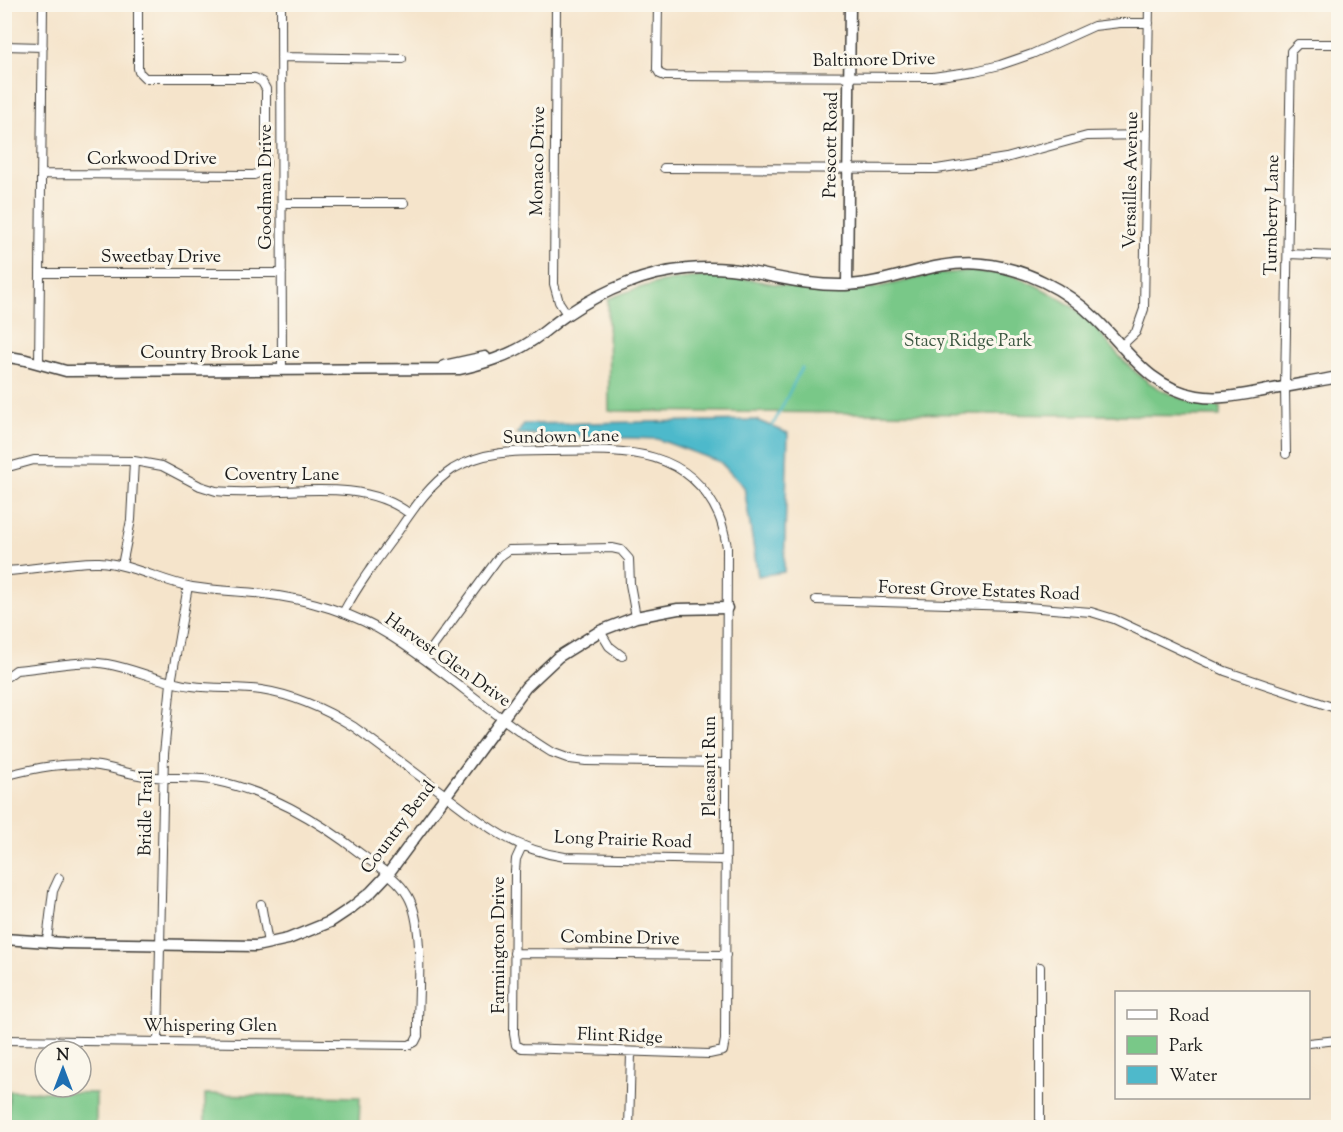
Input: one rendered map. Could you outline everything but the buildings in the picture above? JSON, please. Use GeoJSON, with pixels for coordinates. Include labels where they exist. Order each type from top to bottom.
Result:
{"type":"FeatureCollection","features":[{"type":"Feature","properties":{"kind":"street"},"geometry":{"type":"LineString","coordinates":[[39,364],[43,4]]}},
{"type":"Feature","properties":{"kind":"street","name":"Corkwood Drive"},"geometry":{"type":"LineString","coordinates":[[41,174],[254,175],[262,172],[266,165],[266,89],[262,82],[255,78],[145,78],[138,68],[138,4]]}},
{"type":"Feature","properties":{"kind":"street","name":"Goodman Drive"},"geometry":{"type":"LineString","coordinates":[[281,4],[282,370]]}},
{"type":"Feature","properties":{"kind":"street","name":"Monaco Drive"},"geometry":{"type":"LineString","coordinates":[[556,4],[553,271],[555,292],[567,314]]}},
{"type":"Feature","properties":{"kind":"street","name":"Baltimore Drive"},"geometry":{"type":"LineString","coordinates":[[658,4],[657,66],[658,72],[662,75],[933,77],[975,71],[1032,54],[1094,26],[1149,23]]}},
{"type":"Feature","properties":{"kind":"street","name":"Prescott Road"},"geometry":{"type":"LineString","coordinates":[[847,285],[850,4]]}},
{"type":"Feature","properties":{"kind":"street","name":"Versailles Avenue"},"geometry":{"type":"LineString","coordinates":[[1120,347],[1136,332],[1144,309],[1149,4]]}},
{"type":"Feature","properties":{"kind":"street","name":"Turnberry Lane"},"geometry":{"type":"LineString","coordinates":[[1286,454],[1285,387],[1291,51],[1295,46],[1302,44],[1338,44]]}},
{"type":"Feature","properties":{"kind":"street"},"geometry":{"type":"LineString","coordinates":[[4,46],[42,47]]}},
{"type":"Feature","properties":{"kind":"street"},"geometry":{"type":"LineString","coordinates":[[281,57],[402,59]]}},
{"type":"Feature","properties":{"kind":"street"},"geometry":{"type":"LineString","coordinates":[[664,168],[914,170],[960,166],[1006,158],[1087,135],[1148,135]]}},
{"type":"Feature","properties":{"kind":"street"},"geometry":{"type":"LineString","coordinates":[[282,203],[404,203]]}},
{"type":"Feature","properties":{"kind":"street"},"geometry":{"type":"LineString","coordinates":[[1288,254],[1338,256]]}},
{"type":"Feature","properties":{"kind":"street","name":"Country Brook Lane"},"geometry":{"type":"LineString","coordinates":[[4,356],[66,371],[437,369],[458,362],[503,354],[529,343],[567,314],[604,293],[628,282],[678,270],[726,269],[793,281],[847,285],[946,265],[981,264],[1035,278],[1067,295],[1096,318],[1146,373],[1182,392],[1196,396],[1223,398],[1338,377]]}},
{"type":"Feature","properties":{"kind":"street","name":"Sweetbay Drive"},"geometry":{"type":"LineString","coordinates":[[40,273],[282,273]]}},
{"type":"Feature","properties":{"kind":"street","name":"Sundown Lane"},"geometry":{"type":"LineString","coordinates":[[343,613],[356,589],[411,514],[443,477],[466,462],[485,456],[515,452],[601,450],[647,454],[671,464],[693,479],[708,496],[720,517]]}},
{"type":"Feature","properties":{"kind":"street","name":"Coventry Lane"},"geometry":{"type":"LineString","coordinates":[[12,466],[34,460],[134,461],[162,466],[216,491],[349,491],[380,496],[401,506],[411,514]]}},
{"type":"Feature","properties":{"kind":"street"},"geometry":{"type":"LineString","coordinates":[[122,565],[131,520],[134,461]]}},
{"type":"Feature","properties":{"kind":"street","name":"Pleasant Run"},"geometry":{"type":"LineString","coordinates":[[720,517],[727,547],[726,955],[725,1047],[723,1051]]}},
{"type":"Feature","properties":{"kind":"street"},"geometry":{"type":"LineString","coordinates":[[424,659],[503,553],[515,549],[591,548],[617,549],[625,552],[629,559],[630,584],[636,617]]}},
{"type":"Feature","properties":{"kind":"street","name":"Harvest Glen Drive"},"geometry":{"type":"LineString","coordinates":[[4,571],[40,569],[85,562],[122,565],[188,586],[289,597],[343,613],[392,637],[543,747],[570,759],[726,763]]}},
{"type":"Feature","properties":{"kind":"street","name":"Bridle Trail"},"geometry":{"type":"LineString","coordinates":[[158,1042],[162,777],[171,683],[188,586]]}},
{"type":"Feature","properties":{"kind":"street","name":"Forest Grove Estates Road"},"geometry":{"type":"LineString","coordinates":[[816,600],[1014,606],[1091,612],[1114,619],[1225,671],[1338,709]]}},
{"type":"Feature","properties":{"kind":"street","name":"Country Bend"},"geometry":{"type":"LineString","coordinates":[[4,939],[246,946],[268,944],[305,933],[330,922],[371,892],[388,874],[502,717],[526,687],[558,657],[600,631],[636,617],[678,609],[727,608]]}},
{"type":"Feature","properties":{"kind":"street"},"geometry":{"type":"LineString","coordinates":[[600,631],[609,646],[622,656]]}},
{"type":"Feature","properties":{"kind":"street","name":"Long Prairie Road"},"geometry":{"type":"LineString","coordinates":[[8,676],[16,670],[86,663],[107,664],[171,683],[261,690],[302,700],[333,714],[354,727],[484,825],[507,840],[522,846],[565,857],[726,860]]}},
{"type":"Feature","properties":{"kind":"street"},"geometry":{"type":"LineString","coordinates":[[4,776],[35,768],[76,764],[118,769],[140,775],[212,780],[281,801],[309,816],[388,874]]}},
{"type":"Feature","properties":{"kind":"street","name":"Farmington Drive"},"geometry":{"type":"LineString","coordinates":[[516,1045],[514,1041],[515,871],[516,859],[522,846]]}},
{"type":"Feature","properties":{"kind":"street","name":"Whispering Glen"},"geometry":{"type":"LineString","coordinates":[[4,1040],[406,1046],[415,1042],[418,1036],[418,923],[408,895],[388,874]]}},
{"type":"Feature","properties":{"kind":"street"},"geometry":{"type":"LineString","coordinates":[[47,941],[53,891],[58,878]]}},
{"type":"Feature","properties":{"kind":"street"},"geometry":{"type":"LineString","coordinates":[[261,903],[268,944]]}},
{"type":"Feature","properties":{"kind":"street","name":"Combine Drive"},"geometry":{"type":"LineString","coordinates":[[514,953],[726,955]]}},
{"type":"Feature","properties":{"kind":"street"},"geometry":{"type":"LineString","coordinates":[[1040,967],[1040,1128]]}},
{"type":"Feature","properties":{"kind":"street"},"geometry":{"type":"LineString","coordinates":[[1310,1043],[1338,1040]]}},
{"type":"Feature","properties":{"kind":"street","name":"Flint Ridge"},"geometry":{"type":"LineString","coordinates":[[516,1045],[522,1048],[631,1053],[710,1054],[723,1051]]}},
{"type":"Feature","properties":{"kind":"street"},"geometry":{"type":"LineString","coordinates":[[629,1128],[631,1053]]}},
{"type":"Feature","properties":{"kind":"green space","name":"Stacy Ridge Park"},"geometry":{"type":"Polygon","coordinates":[[[969,271],[1010,275],[1058,298],[1087,319],[1125,362],[1149,382],[1174,396],[1220,407],[1220,416],[609,411],[608,299],[639,288],[687,278],[737,278],[809,290],[846,292],[932,275],[969,271]]]}},
{"type":"Feature","properties":{"kind":"green space"},"geometry":{"type":"Polygon","coordinates":[[[9,1091],[33,1092],[33,1099],[93,1099],[93,1093],[96,1093],[96,1127],[8,1127],[9,1091]]]}},
{"type":"Feature","properties":{"kind":"green space"},"geometry":{"type":"Polygon","coordinates":[[[205,1094],[360,1097],[359,1127],[205,1127],[205,1094]]]}},
{"type":"Feature","properties":{"kind":"water"},"geometry":{"type":"Polygon","coordinates":[[[756,420],[788,433],[784,572],[758,576],[744,487],[720,462],[657,439],[517,434],[524,424],[756,420]]]}},
{"type":"Feature","properties":{"kind":"waterway"},"geometry":{"type":"LineString","coordinates":[[772,427],[802,367]]}}]}
